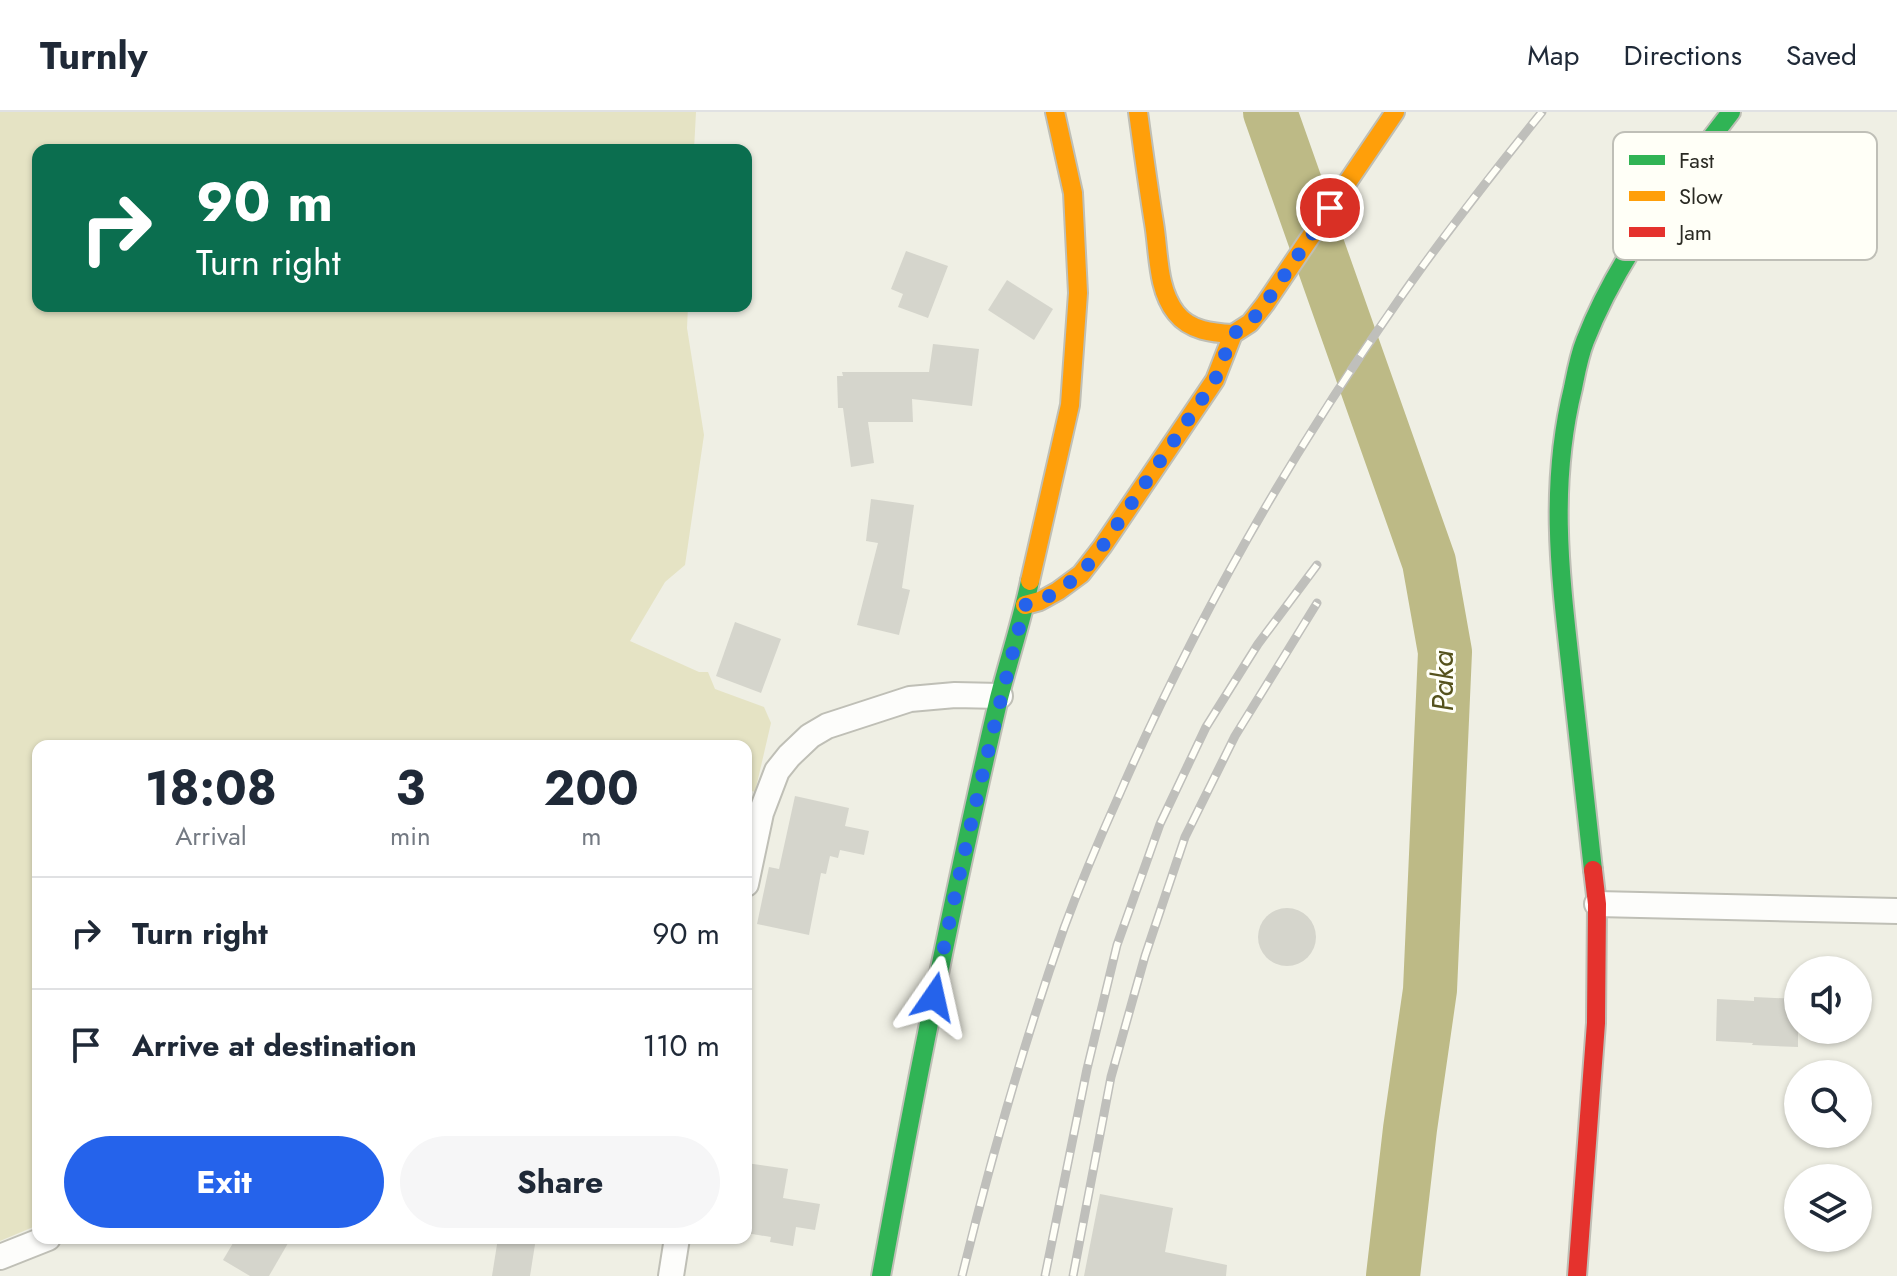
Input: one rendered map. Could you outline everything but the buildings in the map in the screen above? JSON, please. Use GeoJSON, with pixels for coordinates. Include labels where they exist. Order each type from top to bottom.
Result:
{"type":"FeatureCollection","features":[{"type":"Feature","properties":{"kind":"street"},"geometry":{"type":"LineString","coordinates":[[881,1276],[952,909],[1070,405],[1078,293],[1073,193],[1055,112]]}},
{"type":"Feature","properties":{"kind":"street"},"geometry":{"type":"LineString","coordinates":[[1138,112],[1167,297],[1177,315],[1192,326],[1210,333],[1233,334],[1250,323],[1265,304],[1395,112]]}},
{"type":"Feature","properties":{"kind":"street"},"geometry":{"type":"LineString","coordinates":[[1716,132],[1731,112]]}},
{"type":"Feature","properties":{"kind":"street"},"geometry":{"type":"LineString","coordinates":[[1577,1276],[1596,1023],[1597,904],[1559,566],[1559,465],[1569,401],[1584,343],[1626,260]]}},
{"type":"Feature","properties":{"kind":"street"},"geometry":{"type":"LineString","coordinates":[[1025,605],[1040,601],[1081,574],[1102,547],[1215,380],[1233,334]]}},
{"type":"Feature","properties":{"kind":"street"},"geometry":{"type":"LineString","coordinates":[[752,856],[761,813],[777,771],[810,736],[827,726],[910,699],[955,695],[1000,696]]}},
{"type":"Feature","properties":{"kind":"street"},"geometry":{"type":"LineString","coordinates":[[1597,904],[1897,911]]}},
{"type":"Feature","properties":{"kind":"street"},"geometry":{"type":"LineString","coordinates":[[0,1257],[33,1244]]}},
{"type":"Feature","properties":{"kind":"street"},"geometry":{"type":"LineString","coordinates":[[671,1276],[676,1244]]}},
{"type":"Feature","properties":{"kind":"shaded area"},"geometry":{"type":"Polygon","coordinates":[[[0,112],[696,112],[694,144],[32,144],[32,312],[688,312],[687,328],[704,435],[685,565],[665,582],[630,641],[699,672],[708,672],[715,689],[764,707],[771,723],[755,792],[752,791],[752,740],[32,740],[32,1228],[0,1241],[0,112]]]}},
{"type":"Feature","properties":{"kind":"waterway","name":"Paka"},"geometry":{"type":"LineString","coordinates":[[1270,112],[1429,562],[1445,652],[1430,990],[1393,1276]]}},
{"type":"Feature","properties":{"kind":"railway"},"geometry":{"type":"LineString","coordinates":[[962,1276],[1009,1100],[1064,928],[1146,734],[1210,606],[1318,420],[1432,253],[1542,112]]}},
{"type":"Feature","properties":{"kind":"railway"},"geometry":{"type":"LineString","coordinates":[[1045,1276],[1087,1069],[1117,945],[1160,824],[1206,727],[1258,644],[1317,565]]}},
{"type":"Feature","properties":{"kind":"railway"},"geometry":{"type":"LineString","coordinates":[[1073,1276],[1111,1077],[1145,956],[1185,837],[1235,736],[1317,603]]}},
{"type":"Feature","properties":{"kind":"traffic: fast"},"geometry":{"type":"LineString","coordinates":[[1716,132],[1731,112]]}},
{"type":"Feature","properties":{"kind":"traffic: fast"},"geometry":{"type":"LineString","coordinates":[[1593,870],[1560,564],[1559,495],[1566,424],[1583,347],[1598,310],[1625,260]]}},
{"type":"Feature","properties":{"kind":"traffic: fast"},"geometry":{"type":"LineString","coordinates":[[881,1276],[966,842],[1030,581]]}},
{"type":"Feature","properties":{"kind":"traffic: slow"},"geometry":{"type":"LineString","coordinates":[[1030,581],[1070,405],[1078,293],[1073,193],[1055,112]]}},
{"type":"Feature","properties":{"kind":"traffic: slow"},"geometry":{"type":"LineString","coordinates":[[1138,112],[1165,293],[1176,313],[1188,324],[1210,332],[1233,334]]}},
{"type":"Feature","properties":{"kind":"traffic: slow"},"geometry":{"type":"LineString","coordinates":[[1025,605],[1040,601],[1081,574],[1102,547],[1215,380],[1233,334],[1250,323],[1265,304],[1395,112]]}},
{"type":"Feature","properties":{"kind":"traffic: jam"},"geometry":{"type":"LineString","coordinates":[[1577,1276],[1596,1023],[1597,904],[1593,870]]}},
{"type":"Feature","properties":{"kind":"route"},"geometry":{"type":"LineString","coordinates":[[934,997],[1000,696],[1025,605],[1040,601],[1081,574],[1102,547],[1215,380],[1233,334],[1250,323],[1265,304],[1330,208]]}}]}
